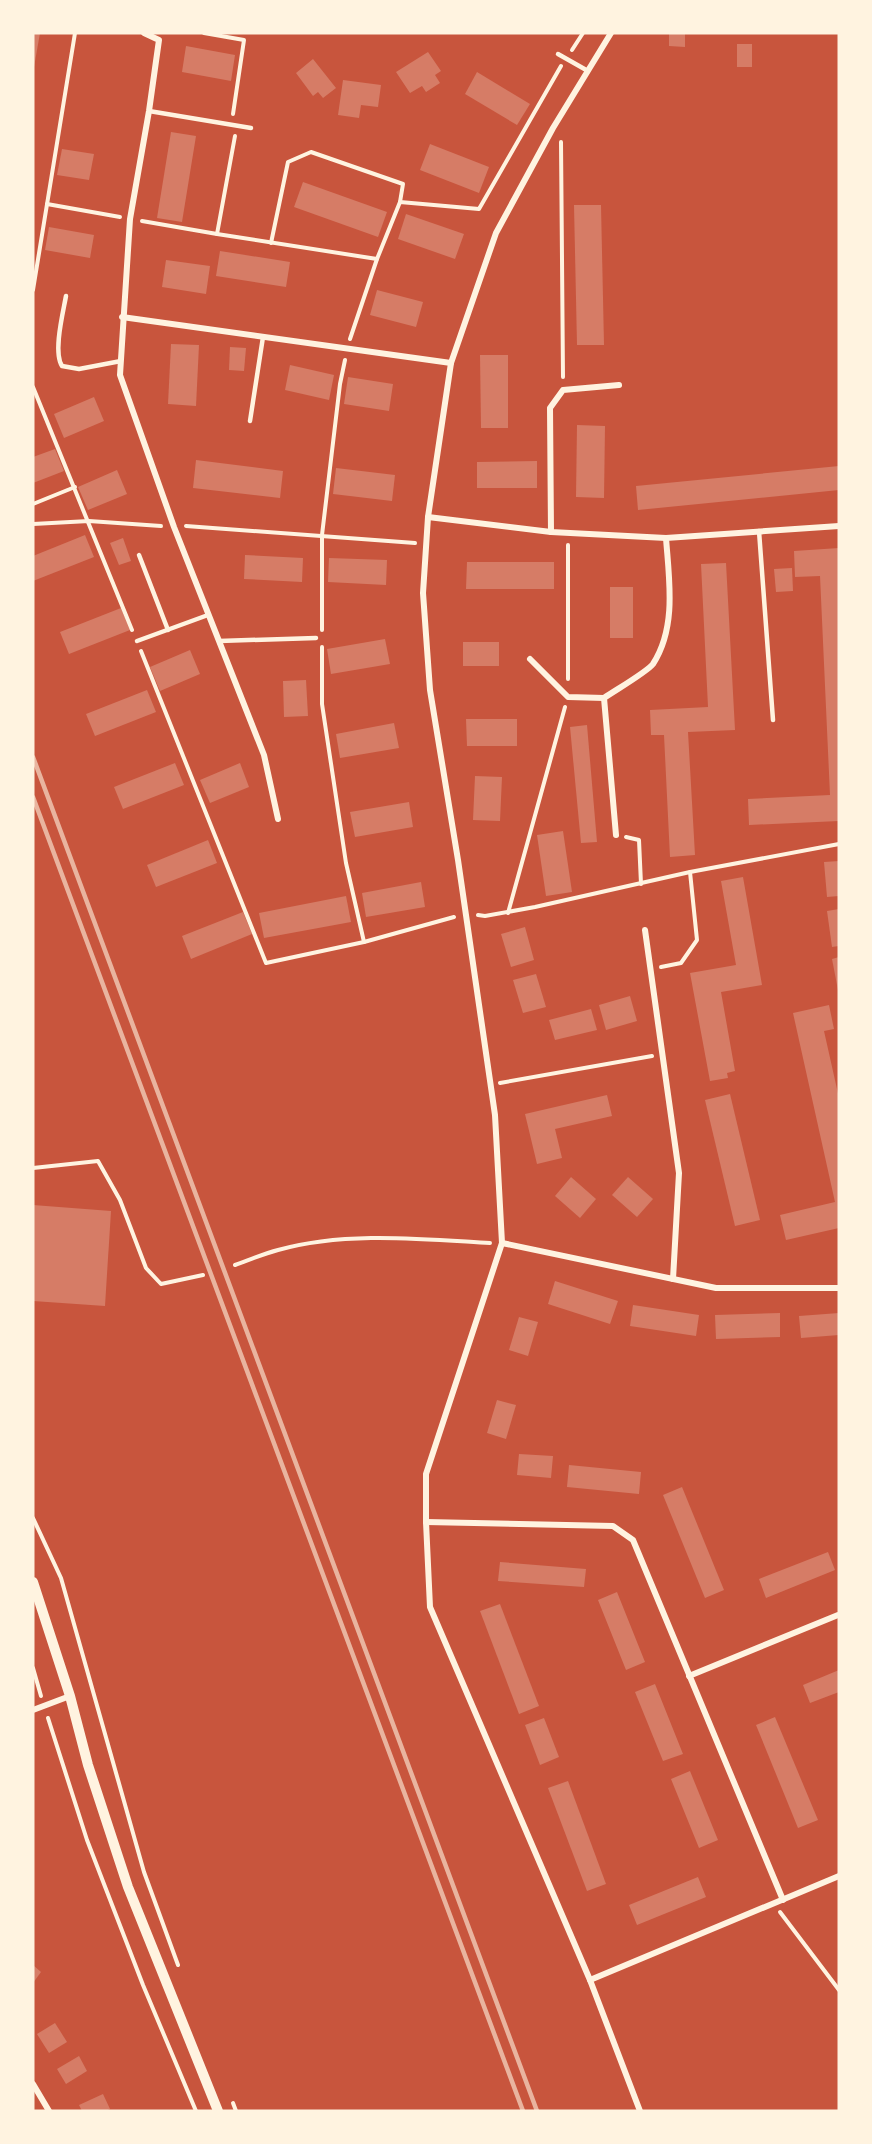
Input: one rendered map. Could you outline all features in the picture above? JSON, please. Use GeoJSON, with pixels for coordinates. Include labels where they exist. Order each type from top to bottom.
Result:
{"type":"FeatureCollection","features":[{"type":"Feature","properties":{"kind":"street"},"geometry":{"type":"LineString","coordinates":[[144,33],[159,39],[130,219],[120,375],[174,527],[264,755],[279,819]]}},
{"type":"Feature","properties":{"kind":"street"},"geometry":{"type":"LineString","coordinates":[[611,33],[561,114],[496,233],[451,363],[429,517],[423,593],[430,690],[466,913],[495,1115],[502,1243],[426,1474],[426,1522],[430,1607],[590,1980],[640,2111]]}},
{"type":"Feature","properties":{"kind":"street"},"geometry":{"type":"LineString","coordinates":[[122,317],[451,363]]}},
{"type":"Feature","properties":{"kind":"street"},"geometry":{"type":"LineString","coordinates":[[551,532],[550,408],[563,390],[619,385]]}},
{"type":"Feature","properties":{"kind":"street"},"geometry":{"type":"LineString","coordinates":[[429,517],[551,532],[666,538],[839,526]]}},
{"type":"Feature","properties":{"kind":"street"},"geometry":{"type":"LineString","coordinates":[[530,659],[568,697],[604,698],[652,665],[668,628],[669,588],[666,538]]}},
{"type":"Feature","properties":{"kind":"street"},"geometry":{"type":"LineString","coordinates":[[604,698],[616,835]]}},
{"type":"Feature","properties":{"kind":"street"},"geometry":{"type":"LineString","coordinates":[[645,930],[679,1173],[673,1279]]}},
{"type":"Feature","properties":{"kind":"street"},"geometry":{"type":"LineString","coordinates":[[502,1243],[716,1288],[839,1288]]}},
{"type":"Feature","properties":{"kind":"street"},"geometry":{"type":"LineString","coordinates":[[426,1522],[613,1526],[633,1540],[783,1900]]}},
{"type":"Feature","properties":{"kind":"street"},"geometry":{"type":"LineString","coordinates":[[33,1582],[70,1695],[88,1765],[128,1887],[218,2111]]}},
{"type":"Feature","properties":{"kind":"street"},"geometry":{"type":"LineString","coordinates":[[689,1677],[838,1615]]}},
{"type":"Feature","properties":{"kind":"street"},"geometry":{"type":"LineString","coordinates":[[33,1710],[70,1695]]}},
{"type":"Feature","properties":{"kind":"street"},"geometry":{"type":"LineString","coordinates":[[590,1980],[839,1876]]}},
{"type":"Feature","properties":{"kind":"street"},"geometry":{"type":"LineString","coordinates":[[33,2084],[49,2111]]}},
{"type":"Feature","properties":{"kind":"lane"},"geometry":{"type":"LineString","coordinates":[[558,54],[588,71]]}},
{"type":"Feature","properties":{"kind":"lane"},"geometry":{"type":"LineString","coordinates":[[149,111],[251,128]]}},
{"type":"Feature","properties":{"kind":"lane"},"geometry":{"type":"LineString","coordinates":[[66,296],[58,350],[58,361],[62,366],[79,369],[121,361]]}},
{"type":"Feature","properties":{"kind":"lane"},"geometry":{"type":"LineString","coordinates":[[250,421],[263,337]]}},
{"type":"Feature","properties":{"kind":"lane"},"geometry":{"type":"LineString","coordinates":[[759,531],[773,720]]}},
{"type":"Feature","properties":{"kind":"lane"},"geometry":{"type":"LineString","coordinates":[[139,555],[168,630]]}},
{"type":"Feature","properties":{"kind":"lane"},"geometry":{"type":"LineString","coordinates":[[137,641],[208,615]]}},
{"type":"Feature","properties":{"kind":"lane"},"geometry":{"type":"LineString","coordinates":[[219,641],[316,638]]}},
{"type":"Feature","properties":{"kind":"path"},"geometry":{"type":"LineString","coordinates":[[33,290],[75,33]]}},
{"type":"Feature","properties":{"kind":"path"},"geometry":{"type":"LineString","coordinates":[[204,33],[244,40],[232,111],[235,138],[217,234]]}},
{"type":"Feature","properties":{"kind":"path"},"geometry":{"type":"LineString","coordinates":[[400,202],[479,208],[558,70]]}},
{"type":"Feature","properties":{"kind":"path"},"geometry":{"type":"LineString","coordinates":[[561,114],[563,390]]}},
{"type":"Feature","properties":{"kind":"path"},"geometry":{"type":"LineString","coordinates":[[271,243],[288,162],[311,152],[403,184],[400,202],[377,259],[347,348],[340,384],[322,535],[322,704],[346,863],[364,942]]}},
{"type":"Feature","properties":{"kind":"path"},"geometry":{"type":"LineString","coordinates":[[47,204],[377,259]]}},
{"type":"Feature","properties":{"kind":"path"},"geometry":{"type":"LineString","coordinates":[[33,387],[266,963],[364,942],[466,913],[485,916],[507,913],[690,872],[839,844]]}},
{"type":"Feature","properties":{"kind":"path"},"geometry":{"type":"LineString","coordinates":[[33,504],[75,487]]}},
{"type":"Feature","properties":{"kind":"path"},"geometry":{"type":"LineString","coordinates":[[33,524],[89,521],[174,527],[197,525],[426,544]]}},
{"type":"Feature","properties":{"kind":"path"},"geometry":{"type":"LineString","coordinates":[[507,913],[568,697],[568,533]]}},
{"type":"Feature","properties":{"kind":"path"},"geometry":{"type":"LineString","coordinates":[[616,835],[639,840],[641,884]]}},
{"type":"Feature","properties":{"kind":"path"},"geometry":{"type":"LineString","coordinates":[[651,969],[681,963],[697,940],[690,872]]}},
{"type":"Feature","properties":{"kind":"path"},"geometry":{"type":"LineString","coordinates":[[491,1085],[662,1054]]}},
{"type":"Feature","properties":{"kind":"path"},"geometry":{"type":"LineString","coordinates":[[33,1168],[98,1161],[120,1200],[146,1268],[161,1284],[203,1275]]}},
{"type":"Feature","properties":{"kind":"path"},"geometry":{"type":"LineString","coordinates":[[235,1265],[279,1249],[330,1241],[392,1238],[502,1243]]}},
{"type":"Feature","properties":{"kind":"path"},"geometry":{"type":"LineString","coordinates":[[33,1518],[60,1578],[144,1872],[182,1975]]}},
{"type":"Feature","properties":{"kind":"path"},"geometry":{"type":"LineString","coordinates":[[33,1668],[87,1840],[142,1985],[196,2111]]}},
{"type":"Feature","properties":{"kind":"path"},"geometry":{"type":"LineString","coordinates":[[786,1919],[839,1990]]}},
{"type":"Feature","properties":{"kind":"path"},"geometry":{"type":"LineString","coordinates":[[232,2101],[236,2111]]}},
{"type":"Feature","properties":{"kind":"building"},"geometry":{"type":"Polygon","coordinates":[[[33,33],[40,33],[34,67],[33,67],[33,33]]]}},
{"type":"Feature","properties":{"kind":"building"},"geometry":{"type":"Polygon","coordinates":[[[669,33],[685,34],[685,47],[669,46],[669,33]]]}},
{"type":"Feature","properties":{"kind":"building"},"geometry":{"type":"Polygon","coordinates":[[[737,44],[752,44],[752,67],[737,67],[737,44]]]}},
{"type":"Feature","properties":{"kind":"building"},"geometry":{"type":"Polygon","coordinates":[[[186,46],[235,55],[231,81],[182,72],[186,46]]]}},
{"type":"Feature","properties":{"kind":"building"},"geometry":{"type":"Polygon","coordinates":[[[428,52],[441,71],[435,75],[440,83],[426,92],[422,86],[410,93],[396,72],[428,52]]]}},
{"type":"Feature","properties":{"kind":"building"},"geometry":{"type":"Polygon","coordinates":[[[313,59],[336,88],[323,98],[318,92],[313,96],[296,73],[313,59]]]}},
{"type":"Feature","properties":{"kind":"building"},"geometry":{"type":"Polygon","coordinates":[[[477,72],[530,104],[517,125],[465,94],[477,72]]]}},
{"type":"Feature","properties":{"kind":"building"},"geometry":{"type":"Polygon","coordinates":[[[343,80],[381,85],[378,107],[361,105],[359,118],[338,115],[343,80]]]}},
{"type":"Feature","properties":{"kind":"building"},"geometry":{"type":"Polygon","coordinates":[[[171,132],[196,136],[182,222],[157,218],[171,132]]]}},
{"type":"Feature","properties":{"kind":"building"},"geometry":{"type":"Polygon","coordinates":[[[430,144],[489,167],[479,193],[420,170],[430,144]]]}},
{"type":"Feature","properties":{"kind":"building"},"geometry":{"type":"Polygon","coordinates":[[[62,149],[94,154],[89,180],[57,175],[62,149]]]}},
{"type":"Feature","properties":{"kind":"building"},"geometry":{"type":"Polygon","coordinates":[[[303,182],[387,212],[378,237],[294,207],[303,182]]]}},
{"type":"Feature","properties":{"kind":"building"},"geometry":{"type":"Polygon","coordinates":[[[574,205],[601,205],[604,345],[577,345],[574,205]]]}},
{"type":"Feature","properties":{"kind":"building"},"geometry":{"type":"Polygon","coordinates":[[[406,214],[464,234],[455,259],[398,239],[406,214]]]}},
{"type":"Feature","properties":{"kind":"building"},"geometry":{"type":"Polygon","coordinates":[[[49,227],[94,235],[90,258],[45,250],[49,227]]]}},
{"type":"Feature","properties":{"kind":"building"},"geometry":{"type":"Polygon","coordinates":[[[220,251],[290,262],[286,287],[216,276],[220,251]]]}},
{"type":"Feature","properties":{"kind":"building"},"geometry":{"type":"Polygon","coordinates":[[[166,260],[210,266],[206,294],[162,287],[166,260]]]}},
{"type":"Feature","properties":{"kind":"building"},"geometry":{"type":"Polygon","coordinates":[[[377,290],[423,302],[416,327],[370,315],[377,290]]]}},
{"type":"Feature","properties":{"kind":"building"},"geometry":{"type":"Polygon","coordinates":[[[171,344],[199,345],[196,406],[168,404],[171,344]]]}},
{"type":"Feature","properties":{"kind":"building"},"geometry":{"type":"Polygon","coordinates":[[[230,347],[246,348],[244,371],[229,370],[230,347]]]}},
{"type":"Feature","properties":{"kind":"building"},"geometry":{"type":"Polygon","coordinates":[[[480,355],[508,355],[508,428],[481,428],[480,355]]]}},
{"type":"Feature","properties":{"kind":"building"},"geometry":{"type":"Polygon","coordinates":[[[290,365],[334,375],[329,400],[285,390],[290,365]]]}},
{"type":"Feature","properties":{"kind":"building"},"geometry":{"type":"Polygon","coordinates":[[[348,377],[393,384],[389,411],[344,404],[348,377]]]}},
{"type":"Feature","properties":{"kind":"building"},"geometry":{"type":"Polygon","coordinates":[[[94,397],[104,421],[64,438],[54,414],[94,397]]]}},
{"type":"Feature","properties":{"kind":"building"},"geometry":{"type":"Polygon","coordinates":[[[577,425],[605,426],[604,498],[576,497],[577,425]]]}},
{"type":"Feature","properties":{"kind":"building"},"geometry":{"type":"Polygon","coordinates":[[[55,449],[64,471],[33,483],[33,457],[55,449]]]}},
{"type":"Feature","properties":{"kind":"building"},"geometry":{"type":"Polygon","coordinates":[[[196,460],[283,471],[280,498],[193,488],[196,460]]]}},
{"type":"Feature","properties":{"kind":"building"},"geometry":{"type":"Polygon","coordinates":[[[537,461],[537,488],[477,488],[477,462],[537,461]]]}},
{"type":"Feature","properties":{"kind":"building"},"geometry":{"type":"Polygon","coordinates":[[[839,466],[839,490],[638,510],[636,486],[839,466]]]}},
{"type":"Feature","properties":{"kind":"building"},"geometry":{"type":"Polygon","coordinates":[[[336,468],[395,475],[392,501],[333,494],[336,468]]]}},
{"type":"Feature","properties":{"kind":"building"},"geometry":{"type":"Polygon","coordinates":[[[117,470],[127,494],[88,510],[78,487],[117,470]]]}},
{"type":"Feature","properties":{"kind":"building"},"geometry":{"type":"Polygon","coordinates":[[[85,535],[94,557],[33,581],[33,556],[85,535]]]}},
{"type":"Feature","properties":{"kind":"building"},"geometry":{"type":"Polygon","coordinates":[[[123,538],[131,561],[119,565],[110,543],[123,538]]]}},
{"type":"Feature","properties":{"kind":"building"},"geometry":{"type":"Polygon","coordinates":[[[839,548],[839,821],[749,825],[748,799],[830,795],[820,576],[795,577],[794,551],[839,548]]]}},
{"type":"Feature","properties":{"kind":"building"},"geometry":{"type":"Polygon","coordinates":[[[245,555],[303,558],[302,582],[244,579],[245,555]]]}},
{"type":"Feature","properties":{"kind":"building"},"geometry":{"type":"Polygon","coordinates":[[[329,558],[387,560],[386,585],[328,582],[329,558]]]}},
{"type":"Feature","properties":{"kind":"building"},"geometry":{"type":"Polygon","coordinates":[[[467,562],[554,562],[554,589],[466,589],[467,562]]]}},
{"type":"Feature","properties":{"kind":"building"},"geometry":{"type":"Polygon","coordinates":[[[726,563],[735,730],[688,732],[695,855],[670,857],[664,735],[651,735],[650,710],[708,707],[701,564],[726,563]]]}},
{"type":"Feature","properties":{"kind":"building"},"geometry":{"type":"Polygon","coordinates":[[[792,568],[793,591],[776,592],[774,569],[792,568]]]}},
{"type":"Feature","properties":{"kind":"building"},"geometry":{"type":"Polygon","coordinates":[[[610,587],[633,587],[633,638],[610,638],[610,587]]]}},
{"type":"Feature","properties":{"kind":"building"},"geometry":{"type":"Polygon","coordinates":[[[121,608],[130,630],[69,654],[60,632],[121,608]]]}},
{"type":"Feature","properties":{"kind":"building"},"geometry":{"type":"Polygon","coordinates":[[[385,639],[390,664],[331,674],[327,649],[385,639]]]}},
{"type":"Feature","properties":{"kind":"building"},"geometry":{"type":"Polygon","coordinates":[[[463,642],[499,642],[499,666],[463,666],[463,642]]]}},
{"type":"Feature","properties":{"kind":"building"},"geometry":{"type":"Polygon","coordinates":[[[190,650],[200,674],[160,691],[150,667],[190,650]]]}},
{"type":"Feature","properties":{"kind":"building"},"geometry":{"type":"Polygon","coordinates":[[[306,680],[308,716],[284,717],[283,681],[306,680]]]}},
{"type":"Feature","properties":{"kind":"building"},"geometry":{"type":"Polygon","coordinates":[[[147,690],[156,712],[95,736],[86,714],[147,690]]]}},
{"type":"Feature","properties":{"kind":"building"},"geometry":{"type":"Polygon","coordinates":[[[466,719],[517,719],[517,746],[467,746],[466,719]]]}},
{"type":"Feature","properties":{"kind":"building"},"geometry":{"type":"Polygon","coordinates":[[[394,723],[399,748],[340,758],[336,734],[394,723]]]}},
{"type":"Feature","properties":{"kind":"building"},"geometry":{"type":"Polygon","coordinates":[[[587,725],[597,842],[581,843],[570,727],[587,725]]]}},
{"type":"Feature","properties":{"kind":"building"},"geometry":{"type":"Polygon","coordinates":[[[175,763],[184,785],[123,809],[114,787],[175,763]]]}},
{"type":"Feature","properties":{"kind":"building"},"geometry":{"type":"Polygon","coordinates":[[[240,763],[249,787],[210,803],[200,780],[240,763]]]}},
{"type":"Feature","properties":{"kind":"building"},"geometry":{"type":"Polygon","coordinates":[[[475,776],[502,777],[500,821],[473,820],[475,776]]]}},
{"type":"Feature","properties":{"kind":"building"},"geometry":{"type":"Polygon","coordinates":[[[409,802],[413,827],[355,837],[350,812],[409,802]]]}},
{"type":"Feature","properties":{"kind":"building"},"geometry":{"type":"Polygon","coordinates":[[[563,831],[572,892],[546,896],[537,835],[563,831]]]}},
{"type":"Feature","properties":{"kind":"building"},"geometry":{"type":"Polygon","coordinates":[[[208,840],[217,863],[156,887],[147,865],[208,840]]]}},
{"type":"Feature","properties":{"kind":"building"},"geometry":{"type":"Polygon","coordinates":[[[839,861],[839,896],[827,897],[824,862],[839,861]]]}},
{"type":"Feature","properties":{"kind":"building"},"geometry":{"type":"Polygon","coordinates":[[[743,877],[762,985],[721,992],[735,1071],[727,1073],[728,1078],[710,1081],[690,973],[736,965],[721,881],[743,877]]]}},
{"type":"Feature","properties":{"kind":"building"},"geometry":{"type":"Polygon","coordinates":[[[421,882],[425,907],[366,917],[362,893],[421,882]]]}},
{"type":"Feature","properties":{"kind":"building"},"geometry":{"type":"Polygon","coordinates":[[[346,896],[351,922],[264,938],[259,913],[346,896]]]}},
{"type":"Feature","properties":{"kind":"building"},"geometry":{"type":"Polygon","coordinates":[[[839,909],[839,946],[832,947],[827,911],[839,909]]]}},
{"type":"Feature","properties":{"kind":"building"},"geometry":{"type":"Polygon","coordinates":[[[243,912],[252,934],[191,959],[182,936],[243,912]]]}},
{"type":"Feature","properties":{"kind":"building"},"geometry":{"type":"Polygon","coordinates":[[[525,927],[534,960],[511,967],[501,934],[525,927]]]}},
{"type":"Feature","properties":{"kind":"building"},"geometry":{"type":"Polygon","coordinates":[[[839,957],[839,990],[838,990],[832,959],[839,957]]]}},
{"type":"Feature","properties":{"kind":"building"},"geometry":{"type":"Polygon","coordinates":[[[536,974],[546,1007],[523,1013],[513,980],[536,974]]]}},
{"type":"Feature","properties":{"kind":"building"},"geometry":{"type":"Polygon","coordinates":[[[630,996],[637,1021],[606,1030],[599,1005],[630,996]]]}},
{"type":"Feature","properties":{"kind":"building"},"geometry":{"type":"Polygon","coordinates":[[[829,1005],[834,1029],[824,1031],[839,1098],[839,1228],[786,1240],[780,1215],[835,1202],[793,1013],[829,1005]]]}},
{"type":"Feature","properties":{"kind":"building"},"geometry":{"type":"Polygon","coordinates":[[[591,1009],[597,1030],[555,1040],[549,1020],[591,1009]]]}},
{"type":"Feature","properties":{"kind":"building"},"geometry":{"type":"Polygon","coordinates":[[[730,1094],[760,1220],[735,1226],[705,1100],[730,1094]]]}},
{"type":"Feature","properties":{"kind":"building"},"geometry":{"type":"Polygon","coordinates":[[[607,1095],[612,1116],[555,1129],[562,1158],[537,1164],[525,1114],[607,1095]]]}},
{"type":"Feature","properties":{"kind":"building"},"geometry":{"type":"Polygon","coordinates":[[[571,1177],[596,1199],[580,1218],[555,1196],[571,1177]]]}},
{"type":"Feature","properties":{"kind":"building"},"geometry":{"type":"Polygon","coordinates":[[[628,1177],[653,1199],[637,1217],[612,1195],[628,1177]]]}},
{"type":"Feature","properties":{"kind":"building"},"geometry":{"type":"Polygon","coordinates":[[[33,1205],[111,1211],[105,1306],[33,1301],[33,1205]]]}},
{"type":"Feature","properties":{"kind":"building"},"geometry":{"type":"Polygon","coordinates":[[[555,1281],[618,1301],[610,1324],[548,1304],[555,1281]]]}},
{"type":"Feature","properties":{"kind":"building"},"geometry":{"type":"Polygon","coordinates":[[[633,1305],[699,1315],[696,1336],[630,1326],[633,1305]]]}},
{"type":"Feature","properties":{"kind":"building"},"geometry":{"type":"Polygon","coordinates":[[[780,1313],[780,1337],[716,1339],[715,1315],[780,1313]]]}},
{"type":"Feature","properties":{"kind":"building"},"geometry":{"type":"Polygon","coordinates":[[[839,1313],[839,1335],[801,1338],[799,1316],[839,1313]]]}},
{"type":"Feature","properties":{"kind":"building"},"geometry":{"type":"Polygon","coordinates":[[[519,1317],[538,1322],[528,1356],[509,1350],[519,1317]]]}},
{"type":"Feature","properties":{"kind":"building"},"geometry":{"type":"Polygon","coordinates":[[[497,1400],[516,1405],[506,1439],[487,1433],[497,1400]]]}},
{"type":"Feature","properties":{"kind":"building"},"geometry":{"type":"Polygon","coordinates":[[[519,1454],[553,1456],[551,1478],[517,1475],[519,1454]]]}},
{"type":"Feature","properties":{"kind":"building"},"geometry":{"type":"Polygon","coordinates":[[[569,1465],[641,1472],[639,1494],[567,1487],[569,1465]]]}},
{"type":"Feature","properties":{"kind":"building"},"geometry":{"type":"Polygon","coordinates":[[[682,1487],[724,1590],[705,1598],[663,1495],[682,1487]]]}},
{"type":"Feature","properties":{"kind":"building"},"geometry":{"type":"Polygon","coordinates":[[[828,1552],[835,1570],[766,1598],[759,1579],[828,1552]]]}},
{"type":"Feature","properties":{"kind":"building"},"geometry":{"type":"Polygon","coordinates":[[[500,1562],[586,1569],[584,1587],[498,1581],[500,1562]]]}},
{"type":"Feature","properties":{"kind":"building"},"geometry":{"type":"Polygon","coordinates":[[[617,1592],[645,1662],[626,1670],[598,1600],[617,1592]]]}},
{"type":"Feature","properties":{"kind":"building"},"geometry":{"type":"Polygon","coordinates":[[[500,1604],[539,1706],[519,1714],[480,1611],[500,1604]]]}},
{"type":"Feature","properties":{"kind":"building"},"geometry":{"type":"Polygon","coordinates":[[[839,1670],[839,1692],[810,1703],[803,1685],[839,1670]]]}},
{"type":"Feature","properties":{"kind":"building"},"geometry":{"type":"Polygon","coordinates":[[[655,1684],[683,1754],[663,1761],[635,1692],[655,1684]]]}},
{"type":"Feature","properties":{"kind":"building"},"geometry":{"type":"Polygon","coordinates":[[[775,1717],[818,1820],[798,1828],[756,1725],[775,1717]]]}},
{"type":"Feature","properties":{"kind":"building"},"geometry":{"type":"Polygon","coordinates":[[[544,1718],[559,1757],[540,1765],[525,1725],[544,1718]]]}},
{"type":"Feature","properties":{"kind":"building"},"geometry":{"type":"Polygon","coordinates":[[[690,1771],[718,1840],[699,1848],[671,1779],[690,1771]]]}},
{"type":"Feature","properties":{"kind":"building"},"geometry":{"type":"Polygon","coordinates":[[[568,1781],[606,1884],[587,1891],[548,1788],[568,1781]]]}},
{"type":"Feature","properties":{"kind":"building"},"geometry":{"type":"Polygon","coordinates":[[[698,1877],[706,1897],[637,1925],[629,1905],[698,1877]]]}},
{"type":"Feature","properties":{"kind":"building"},"geometry":{"type":"Polygon","coordinates":[[[33,1965],[41,1972],[33,1983],[33,1965]]]}},
{"type":"Feature","properties":{"kind":"building"},"geometry":{"type":"Polygon","coordinates":[[[55,2023],[67,2042],[49,2053],[37,2034],[55,2023]]]}},
{"type":"Feature","properties":{"kind":"building"},"geometry":{"type":"Polygon","coordinates":[[[79,2056],[87,2071],[66,2084],[57,2069],[79,2056]]]}},
{"type":"Feature","properties":{"kind":"building"},"geometry":{"type":"Polygon","coordinates":[[[103,2094],[110,2109],[82,2111],[79,2105],[103,2094]]]}},
{"type":"Feature","properties":{"kind":"railway"},"geometry":{"type":"LineString","coordinates":[[33,757],[537,2111]]}},
{"type":"Feature","properties":{"kind":"railway"},"geometry":{"type":"LineString","coordinates":[[33,797],[523,2111]]}}]}
